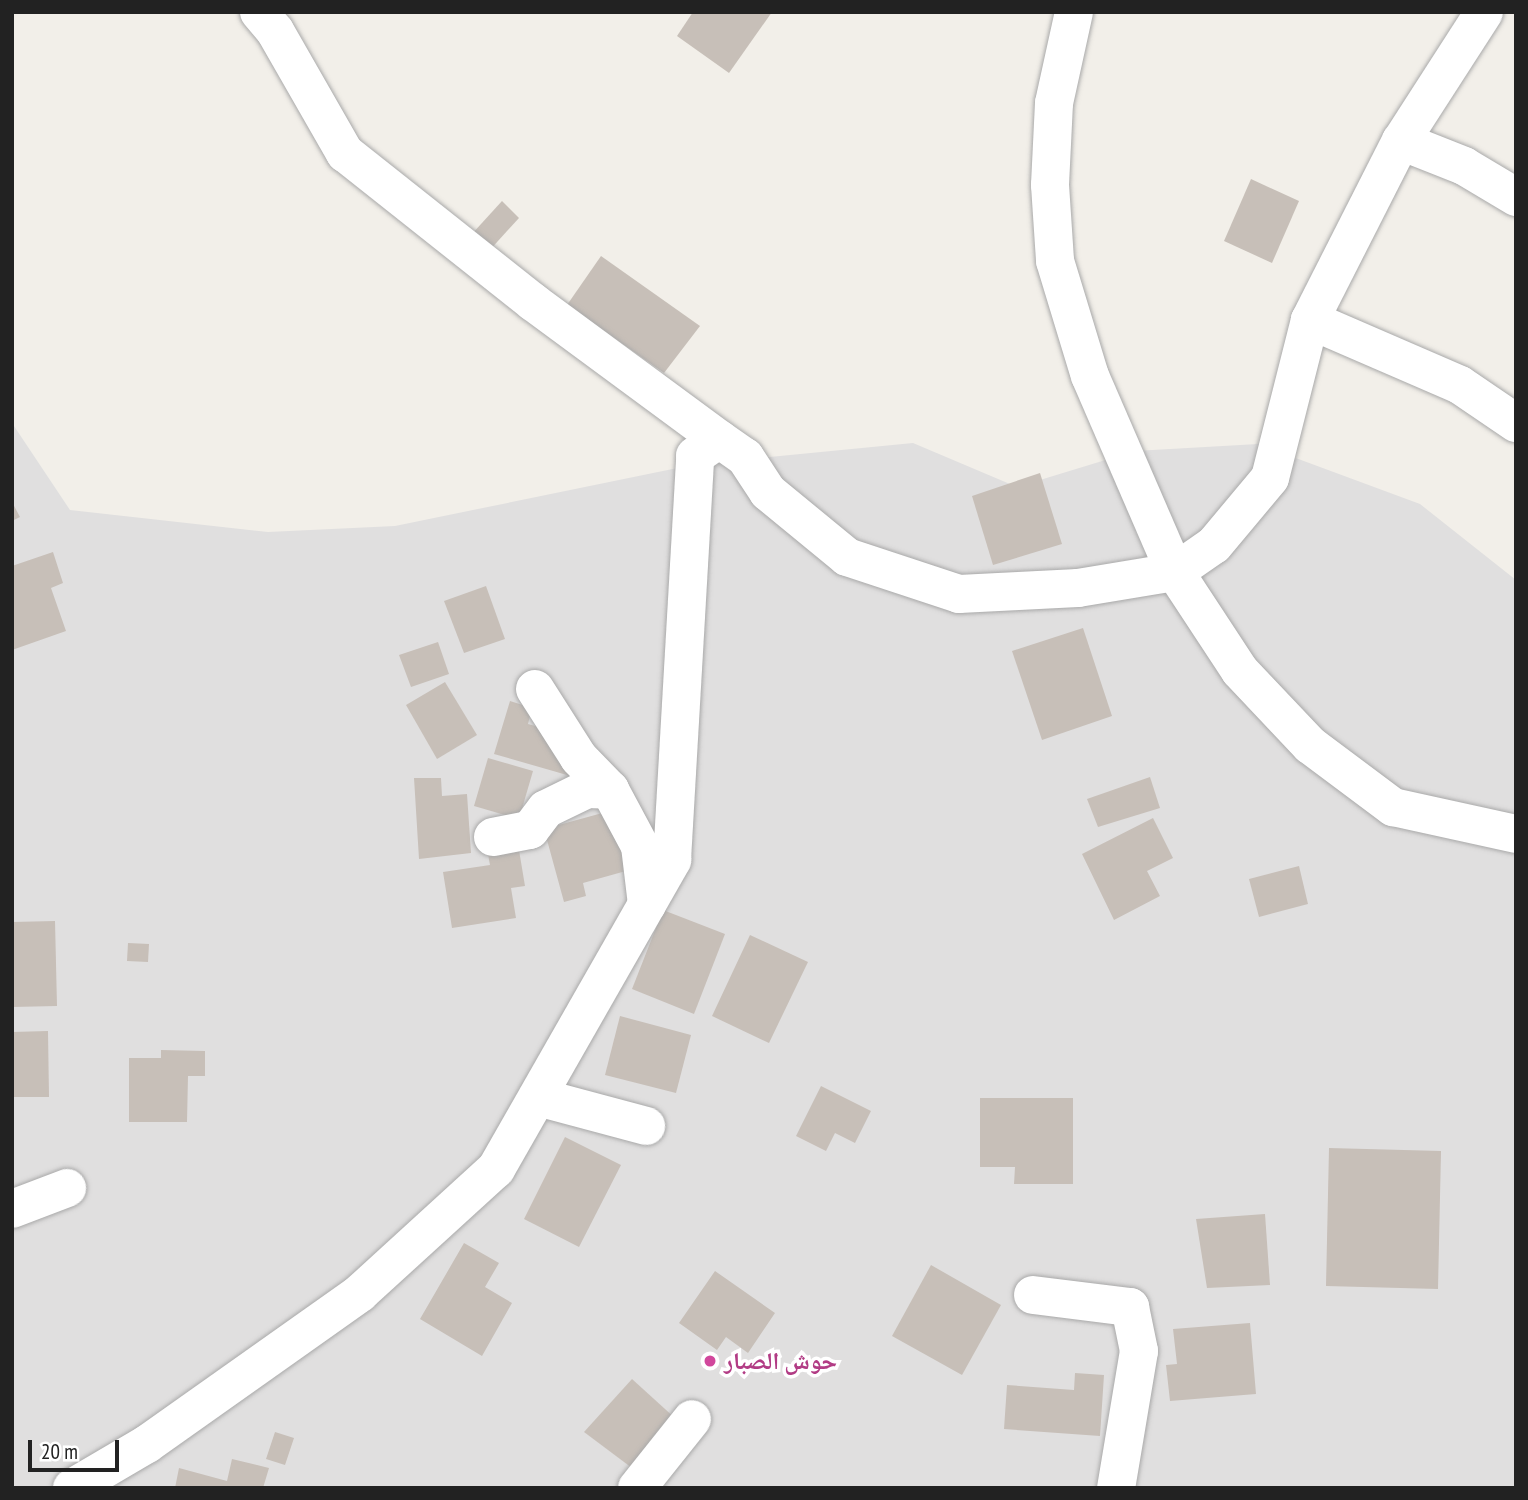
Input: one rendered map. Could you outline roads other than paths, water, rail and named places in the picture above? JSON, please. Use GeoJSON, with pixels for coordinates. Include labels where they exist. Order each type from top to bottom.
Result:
{"type":"FeatureCollection","features":[{"type":"Feature","properties":{"kind":"street"},"geometry":{"type":"LineString","coordinates":[[260,12],[275,31],[345,153],[533,302],[745,457],[768,492],[847,557],[959,594],[1078,588],[1175,572],[1214,545],[1270,478],[1310,320],[1401,141],[1484,12]]}},
{"type":"Feature","properties":{"kind":"street"},"geometry":{"type":"LineString","coordinates":[[1074,12],[1054,103],[1050,185],[1055,261],[1090,376],[1175,572],[1240,671],[1310,746],[1393,807],[1516,834]]}},
{"type":"Feature","properties":{"kind":"street"},"geometry":{"type":"LineString","coordinates":[[1401,141],[1464,166],[1516,197]]}},
{"type":"Feature","properties":{"kind":"street"},"geometry":{"type":"LineString","coordinates":[[1310,320],[1460,385],[1516,424]]}},
{"type":"Feature","properties":{"kind":"street"},"geometry":{"type":"LineString","coordinates":[[72,1488],[147,1444],[360,1293],[496,1169],[672,860],[695,456],[719,439]]}},
{"type":"Feature","properties":{"kind":"street"},"geometry":{"type":"LineString","coordinates":[[534,689],[579,758],[610,790],[640,846],[647,905]]}},
{"type":"Feature","properties":{"kind":"street"},"geometry":{"type":"LineString","coordinates":[[493,837],[530,830],[546,809],[587,789],[610,790]]}},
{"type":"Feature","properties":{"kind":"street"},"geometry":{"type":"LineString","coordinates":[[538,1097],[646,1126]]}},
{"type":"Feature","properties":{"kind":"street"},"geometry":{"type":"LineString","coordinates":[[12,1209],[67,1188]]}},
{"type":"Feature","properties":{"kind":"street"},"geometry":{"type":"LineString","coordinates":[[1033,1295],[1130,1307],[1139,1351],[1116,1488]]}},
{"type":"Feature","properties":{"kind":"street"},"geometry":{"type":"LineString","coordinates":[[637,1488],[692,1419]]}},
{"type":"Feature","properties":{"kind":"place","name":"حوش الصبار"},"geometry":{"type":"Point","coordinates":[710,1361]}}]}
